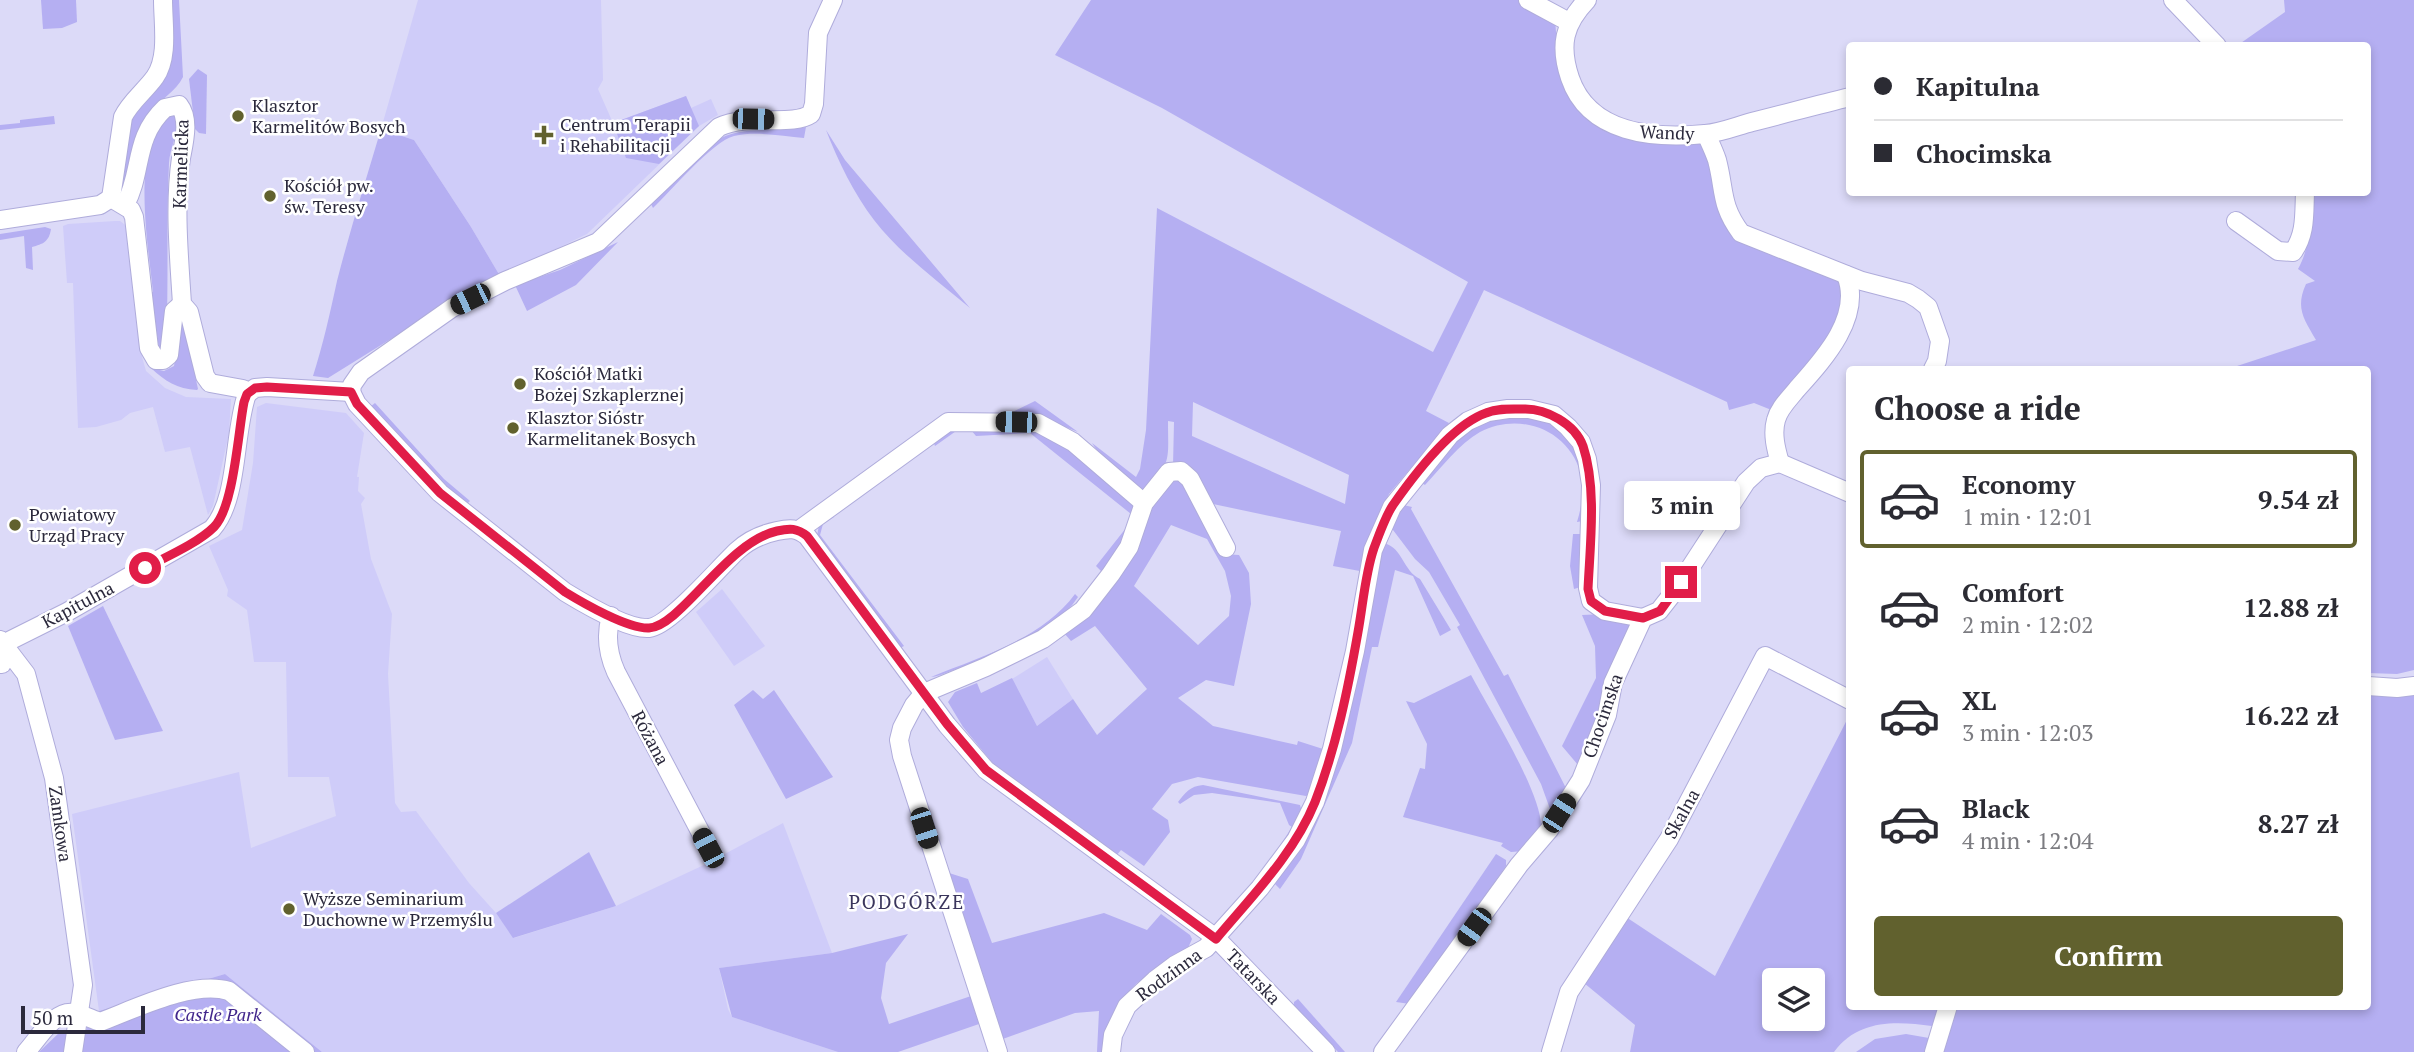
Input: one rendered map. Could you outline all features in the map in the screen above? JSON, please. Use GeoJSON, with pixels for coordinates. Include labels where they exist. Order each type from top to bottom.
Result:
{"type":"FeatureCollection","features":[{"type":"Feature","properties":{"kind":"street"},"geometry":{"type":"LineString","coordinates":[[0,220],[118,202],[123,117],[157,75],[161,66],[164,46],[163,0]]}},
{"type":"Feature","properties":{"kind":"street"},"geometry":{"type":"LineString","coordinates":[[832,0],[818,33],[814,104],[808,116],[801,119],[743,119],[719,127],[598,242],[505,281],[452,307],[360,372],[352,384],[351,392],[357,404],[440,493],[565,592],[585,605],[642,627],[657,626],[676,611],[746,544],[773,532],[799,530],[948,422],[1038,423],[1073,442],[1144,503]]}},
{"type":"Feature","properties":{"kind":"street"},"geometry":{"type":"LineString","coordinates":[[1528,0],[1569,22],[1587,0]]}},
{"type":"Feature","properties":{"kind":"street"},"geometry":{"type":"LineString","coordinates":[[2173,0],[2213,42]]}},
{"type":"Feature","properties":{"kind":"street","name":"Wandy"},"geometry":{"type":"LineString","coordinates":[[1569,22],[1565,40],[1569,75],[1579,100],[1599,117],[1634,133],[1706,134],[1846,98]]}},
{"type":"Feature","properties":{"kind":"street","name":"Karmelicka"},"geometry":{"type":"LineString","coordinates":[[118,202],[130,196],[139,155],[150,125],[158,114],[171,105],[179,105],[184,114],[184,142],[179,179],[178,253],[181,304],[189,312],[205,376],[210,383],[243,389],[247,394]]}},
{"type":"Feature","properties":{"kind":"street"},"geometry":{"type":"LineString","coordinates":[[1706,134],[1717,160],[1729,218],[1741,233],[1846,275],[1908,293],[1928,307],[1940,341],[1934,366]]}},
{"type":"Feature","properties":{"kind":"street"},"geometry":{"type":"LineString","coordinates":[[2236,221],[2278,251],[2292,251],[2301,242],[2305,196]]}},
{"type":"Feature","properties":{"kind":"street","name":"Karmelicka"},"geometry":{"type":"LineString","coordinates":[[118,202],[131,210],[134,217],[149,348],[156,360],[163,360],[169,355],[174,311],[181,304]]}},
{"type":"Feature","properties":{"kind":"street"},"geometry":{"type":"LineString","coordinates":[[1846,275],[1851,300],[1847,319],[1839,334],[1783,405],[1776,418],[1774,438],[1780,463],[1846,491]]}},
{"type":"Feature","properties":{"kind":"street"},"geometry":{"type":"LineString","coordinates":[[247,394],[255,388],[267,387],[351,392]]}},
{"type":"Feature","properties":{"kind":"street","name":"Kapitulna"},"geometry":{"type":"LineString","coordinates":[[1,642],[67,612],[212,529],[219,521],[228,501],[247,394]]}},
{"type":"Feature","properties":{"kind":"street","name":"Rodzinna"},"geometry":{"type":"LineString","coordinates":[[1111,1052],[1113,1035],[1127,1006],[1155,980],[1216,939],[1260,888],[1296,840],[1315,802],[1344,702],[1373,550],[1392,507],[1450,435],[1468,421],[1488,412],[1508,409],[1530,408],[1554,415],[1568,426],[1581,442],[1591,485],[1588,589],[1591,601],[1605,611],[1643,618]]}},
{"type":"Feature","properties":{"kind":"street","name":"Chocimska"},"geometry":{"type":"LineString","coordinates":[[1383,1052],[1519,865],[1549,830],[1581,780],[1607,715],[1613,683],[1643,618],[1660,611],[1745,482],[1760,468],[1780,463]]}},
{"type":"Feature","properties":{"kind":"street"},"geometry":{"type":"LineString","coordinates":[[998,1052],[900,750],[902,728],[914,705],[924,694],[1015,654],[1043,639],[1083,610],[1129,547],[1144,503],[1169,472],[1181,471],[1190,479],[1226,548]]}},
{"type":"Feature","properties":{"kind":"street","name":"Tatarska"},"geometry":{"type":"LineString","coordinates":[[799,530],[807,536],[924,694],[986,770],[1216,939],[1326,1052]]}},
{"type":"Feature","properties":{"kind":"street","name":"Różana"},"geometry":{"type":"LineString","coordinates":[[611,616],[607,637],[611,662],[712,854]]}},
{"type":"Feature","properties":{"kind":"street","name":"Zamkowa"},"geometry":{"type":"LineString","coordinates":[[1,642],[26,674],[54,778],[83,985],[73,1052]]}},
{"type":"Feature","properties":{"kind":"street","name":"Skalna"},"geometry":{"type":"LineString","coordinates":[[1551,1052],[1570,992],[1669,839],[1765,656],[1846,698]]}},
{"type":"Feature","properties":{"kind":"street"},"geometry":{"type":"LineString","coordinates":[[2371,686],[2414,687]]}},
{"type":"Feature","properties":{"kind":"street"},"geometry":{"type":"LineString","coordinates":[[26,1052],[54,1020],[67,1013],[79,1014],[100,1022],[195,990],[218,988],[229,991],[305,1052]]}},
{"type":"Feature","properties":{"kind":"street"},"geometry":{"type":"LineString","coordinates":[[1934,1052],[1947,1010]]}},
{"type":"Feature","properties":{"kind":"shaded area","name":"Centrum Terapii i Rehabilitacji"},"geometry":{"type":"Polygon","coordinates":[[[418,0],[601,0],[603,80],[598,89],[613,123],[686,96],[691,108],[711,99],[718,115],[699,126],[587,234],[500,276],[414,140],[381,129],[418,0]]]}},
{"type":"Feature","properties":{"kind":"shaded area"},"geometry":{"type":"Polygon","coordinates":[[[120,221],[128,227],[142,357],[146,371],[165,388],[186,397],[231,399],[229,433],[213,506],[208,515],[190,447],[165,452],[153,407],[96,427],[78,428],[73,283],[67,283],[63,226],[120,221]]]}},
{"type":"Feature","properties":{"kind":"shaded area","name":"Wyższe Seminarium Duchowne w Przemyślu"},"geometry":{"type":"Polygon","coordinates":[[[266,403],[346,413],[364,433],[357,477],[358,491],[365,498],[361,504],[371,559],[392,614],[388,674],[395,803],[401,812],[416,811],[514,938],[616,906],[706,864],[783,823],[832,953],[719,968],[728,1009],[732,1017],[838,1052],[322,1052],[225,974],[99,1011],[72,814],[239,772],[251,848],[336,816],[329,777],[288,777],[286,662],[254,662],[247,610],[227,596],[228,590],[209,546],[242,530],[253,463],[257,407],[266,403]]]}},
{"type":"Feature","properties":{"kind":"shaded area"},"geometry":{"type":"Polygon","coordinates":[[[722,589],[765,646],[734,666],[696,612],[722,589]]]}},
{"type":"Feature","properties":{"kind":"shaded area"},"geometry":{"type":"Polygon","coordinates":[[[1047,657],[1073,699],[1037,726],[1012,679],[1047,657]]]}},
{"type":"Feature","properties":{"kind":"green space"},"geometry":{"type":"Polygon","coordinates":[[[41,0],[76,0],[77,22],[62,28],[43,29],[41,0]]]}},
{"type":"Feature","properties":{"kind":"green space"},"geometry":{"type":"Polygon","coordinates":[[[170,0],[179,0],[183,77],[147,119],[134,148],[124,188],[119,187],[131,120],[159,81],[170,0]]]}},
{"type":"Feature","properties":{"kind":"green space"},"geometry":{"type":"Polygon","coordinates":[[[1091,0],[1521,0],[1555,19],[1557,45],[1589,117],[1704,145],[1724,221],[1840,276],[1846,291],[1835,333],[1774,411],[1754,403],[1729,410],[1727,402],[1484,290],[1426,411],[1449,423],[1389,494],[1373,532],[1365,572],[1333,566],[1341,531],[1213,504],[1173,466],[1174,422],[1168,421],[1167,459],[1146,491],[1138,490],[1123,480],[1092,443],[1136,477],[1140,469],[1146,430],[1157,208],[1433,352],[1468,282],[1162,108],[1055,55],[1091,0]],[[1193,402],[1192,436],[1345,504],[1349,475],[1193,402]]]}},
{"type":"Feature","properties":{"kind":"green space"},"geometry":{"type":"Polygon","coordinates":[[[2284,0],[2414,0],[2414,670],[2397,674],[2371,673],[2371,366],[2237,366],[2316,340],[2301,307],[2306,284],[2315,281],[2298,269],[2309,232],[2309,196],[2371,196],[2371,42],[2242,42],[2285,12],[2284,0]]]}},
{"type":"Feature","properties":{"kind":"green space"},"geometry":{"type":"Polygon","coordinates":[[[198,69],[207,75],[206,134],[195,129],[189,79],[198,69]]]}},
{"type":"Feature","properties":{"kind":"green space"},"geometry":{"type":"Polygon","coordinates":[[[686,96],[699,126],[659,164],[626,158],[613,123],[686,96]]]}},
{"type":"Feature","properties":{"kind":"green space"},"geometry":{"type":"Polygon","coordinates":[[[172,115],[176,115],[177,127],[169,163],[166,343],[159,349],[151,292],[144,196],[150,147],[158,128],[172,115]]]}},
{"type":"Feature","properties":{"kind":"green space"},"geometry":{"type":"Polygon","coordinates":[[[54,116],[55,124],[0,130],[0,125],[54,116]]]}},
{"type":"Feature","properties":{"kind":"green space"},"geometry":{"type":"Polygon","coordinates":[[[806,127],[804,138],[751,134],[725,140],[704,156],[653,208],[651,204],[714,142],[725,136],[747,131],[806,127]]]}},
{"type":"Feature","properties":{"kind":"green space"},"geometry":{"type":"Polygon","coordinates":[[[381,129],[414,140],[500,276],[452,301],[328,378],[313,376],[342,262],[381,129]]]}},
{"type":"Feature","properties":{"kind":"green space"},"geometry":{"type":"Polygon","coordinates":[[[826,130],[845,160],[970,308],[907,256],[874,220],[847,177],[826,130]]]}},
{"type":"Feature","properties":{"kind":"green space"},"geometry":{"type":"Polygon","coordinates":[[[45,227],[51,229],[47,240],[32,247],[33,270],[26,268],[24,236],[0,240],[0,234],[45,227]]]}},
{"type":"Feature","properties":{"kind":"green space"},"geometry":{"type":"Polygon","coordinates":[[[618,242],[576,285],[527,311],[515,285],[560,270],[618,242]]]}},
{"type":"Feature","properties":{"kind":"green space"},"geometry":{"type":"Polygon","coordinates":[[[182,314],[197,390],[172,384],[151,368],[164,371],[174,366],[182,314]]]}},
{"type":"Feature","properties":{"kind":"green space"},"geometry":{"type":"Polygon","coordinates":[[[1035,401],[1078,432],[1040,417],[1004,416],[1035,401]]]}},
{"type":"Feature","properties":{"kind":"green space"},"geometry":{"type":"Polygon","coordinates":[[[375,403],[444,479],[470,501],[466,505],[440,482],[370,407],[375,403]]]}},
{"type":"Feature","properties":{"kind":"green space"},"geometry":{"type":"Polygon","coordinates":[[[1494,414],[1547,419],[1568,435],[1584,461],[1583,521],[1577,522],[1583,490],[1577,463],[1557,438],[1528,425],[1512,423],[1480,432],[1458,449],[1425,485],[1417,480],[1468,429],[1494,414]]]}},
{"type":"Feature","properties":{"kind":"green space"},"geometry":{"type":"Polygon","coordinates":[[[966,424],[1039,429],[1050,434],[1124,491],[1134,502],[1133,522],[1126,540],[1104,574],[1096,566],[1126,528],[1131,514],[1030,433],[976,436],[966,424]]]}},
{"type":"Feature","properties":{"kind":"green space"},"geometry":{"type":"Polygon","coordinates":[[[966,424],[935,446],[933,441],[944,431],[966,424]]]}},
{"type":"Feature","properties":{"kind":"green space"},"geometry":{"type":"Polygon","coordinates":[[[1177,474],[1223,554],[1239,555],[1249,573],[1251,604],[1234,686],[1206,680],[1178,698],[1213,726],[1297,745],[1298,741],[1323,749],[1309,795],[1306,796],[1198,777],[1172,784],[1152,809],[1168,820],[1170,832],[1144,866],[1121,850],[1116,856],[1000,772],[963,727],[948,702],[955,692],[977,683],[981,693],[1012,678],[1037,726],[1073,699],[1097,735],[1147,689],[1095,626],[1071,641],[1064,633],[1153,501],[1177,474]],[[1171,525],[1134,586],[1198,645],[1229,616],[1231,596],[1225,571],[1207,539],[1171,525]]]}},
{"type":"Feature","properties":{"kind":"green space"},"geometry":{"type":"Polygon","coordinates":[[[1399,504],[1412,507],[1504,676],[1508,674],[1568,792],[1554,811],[1550,809],[1541,784],[1457,627],[1460,625],[1429,572],[1415,559],[1393,530],[1392,522],[1399,504]]]}},
{"type":"Feature","properties":{"kind":"green space"},"geometry":{"type":"Polygon","coordinates":[[[832,514],[834,517],[823,524],[820,535],[904,646],[900,648],[817,536],[819,525],[832,514]]]}},
{"type":"Feature","properties":{"kind":"green space"},"geometry":{"type":"Polygon","coordinates":[[[1573,534],[1583,534],[1584,586],[1574,589],[1570,566],[1573,534]]]}},
{"type":"Feature","properties":{"kind":"green space"},"geometry":{"type":"Polygon","coordinates":[[[1384,543],[1395,550],[1410,571],[1420,579],[1451,630],[1440,636],[1413,576],[1395,570],[1378,647],[1372,647],[1352,743],[1301,859],[1280,889],[1275,884],[1296,853],[1378,549],[1384,543]]]}},
{"type":"Feature","properties":{"kind":"green space"},"geometry":{"type":"Polygon","coordinates":[[[1075,594],[1078,597],[1068,610],[1026,640],[931,677],[1028,635],[1061,610],[1075,594]]]}},
{"type":"Feature","properties":{"kind":"green space"},"geometry":{"type":"Polygon","coordinates":[[[103,606],[163,731],[115,740],[68,626],[103,606]]]}},
{"type":"Feature","properties":{"kind":"green space"},"geometry":{"type":"Polygon","coordinates":[[[1604,614],[1631,624],[1578,765],[1562,746],[1596,678],[1595,646],[1582,615],[1604,614]]]}},
{"type":"Feature","properties":{"kind":"green space"},"geometry":{"type":"Polygon","coordinates":[[[1471,675],[1524,773],[1539,812],[1541,827],[1524,851],[1511,852],[1501,846],[1503,843],[1403,817],[1420,768],[1425,769],[1427,744],[1406,701],[1414,703],[1471,675]]]}},
{"type":"Feature","properties":{"kind":"green space"},"geometry":{"type":"Polygon","coordinates":[[[2371,686],[2414,686],[2414,1052],[1934,1052],[1947,1010],[2371,1010],[2371,686]]]}},
{"type":"Feature","properties":{"kind":"green space"},"geometry":{"type":"Polygon","coordinates":[[[753,690],[763,699],[774,690],[833,777],[786,799],[734,705],[753,690]]]}},
{"type":"Feature","properties":{"kind":"green space"},"geometry":{"type":"Polygon","coordinates":[[[1846,722],[1846,1010],[1938,1010],[1932,1026],[1891,1023],[1866,1028],[1854,1033],[1834,1052],[1630,1052],[1635,1025],[1584,983],[1626,917],[1715,976],[1846,722]]]}},
{"type":"Feature","properties":{"kind":"green space"},"geometry":{"type":"Polygon","coordinates":[[[1203,785],[1300,805],[1302,812],[1291,835],[1261,875],[1292,827],[1280,803],[1212,793],[1194,795],[1180,804],[1178,802],[1191,788],[1203,785]]]}},
{"type":"Feature","properties":{"kind":"green space"},"geometry":{"type":"Polygon","coordinates":[[[589,852],[616,906],[513,938],[496,913],[589,852]]]}},
{"type":"Feature","properties":{"kind":"green space"},"geometry":{"type":"Polygon","coordinates":[[[1496,854],[1506,860],[1506,866],[1410,1004],[1396,1002],[1496,854]]]}},
{"type":"Feature","properties":{"kind":"green space"},"geometry":{"type":"Polygon","coordinates":[[[949,873],[968,879],[992,943],[1104,913],[1147,930],[1161,914],[1192,939],[1188,948],[1137,983],[1122,999],[1105,1052],[1097,1052],[1099,1011],[1075,1013],[1000,1040],[949,873]]]}},
{"type":"Feature","properties":{"kind":"green space"},"geometry":{"type":"Polygon","coordinates":[[[908,934],[886,963],[881,998],[889,1024],[971,996],[979,1024],[898,1052],[838,1052],[732,1017],[719,968],[832,953],[908,934]]]}},
{"type":"Feature","properties":{"kind":"green space","name":"Castle Park"},"geometry":{"type":"Polygon","coordinates":[[[225,974],[322,1052],[39,1052],[60,1032],[83,1034],[99,1011],[225,974]]]}},
{"type":"Feature","properties":{"kind":"green space"},"geometry":{"type":"Polygon","coordinates":[[[1298,999],[1345,1052],[1338,1052],[1294,1006],[1298,999]]]}},
{"type":"Feature","properties":{"kind":"green space"},"geometry":{"type":"Polygon","coordinates":[[[1906,1034],[1929,1038],[1925,1052],[1856,1052],[1875,1039],[1906,1034]]]}},
{"type":"Feature","properties":{"kind":"place","name":"Klasztor Karmelitów Bosych"},"geometry":{"type":"Point","coordinates":[238,116]}},
{"type":"Feature","properties":{"kind":"place","name":"Centrum Terapii i Rehabilitacji"},"geometry":{"type":"Point","coordinates":[544,135]}},
{"type":"Feature","properties":{"kind":"place","name":"Kościół pw. św. Teresy"},"geometry":{"type":"Point","coordinates":[270,196]}},
{"type":"Feature","properties":{"kind":"place","name":"Kościół Matki Bożej Szkaplerznej"},"geometry":{"type":"Point","coordinates":[520,384]}},
{"type":"Feature","properties":{"kind":"place","name":"Klasztor Sióstr Karmelitanek Bosych"},"geometry":{"type":"Point","coordinates":[513,428]}},
{"type":"Feature","properties":{"kind":"place","name":"Powiatowy Urząd Pracy"},"geometry":{"type":"Point","coordinates":[15,525]}},
{"type":"Feature","properties":{"kind":"place","name":"Wyższe Seminarium Duchowne w Przemyślu"},"geometry":{"type":"Point","coordinates":[289,909]}},
{"type":"Feature","properties":{"kind":"district","name":"PODGÓRZE"},"geometry":{"type":"Point","coordinates":[907,902]}},
{"type":"Feature","properties":{"kind":"route"},"geometry":{"type":"LineString","coordinates":[[145,568],[204,535],[219,521],[228,501],[244,402],[247,394],[260,387],[351,392],[357,404],[440,493],[565,592],[585,605],[634,625],[650,628],[668,619],[738,550],[755,538],[786,529],[799,530],[807,536],[947,724],[986,770],[1216,939],[1260,888],[1296,840],[1315,802],[1344,702],[1373,550],[1392,507],[1450,435],[1468,421],[1488,412],[1530,408],[1554,415],[1568,426],[1581,442],[1591,485],[1588,589],[1591,601],[1605,611],[1643,618],[1660,611],[1681,582]]}}]}
